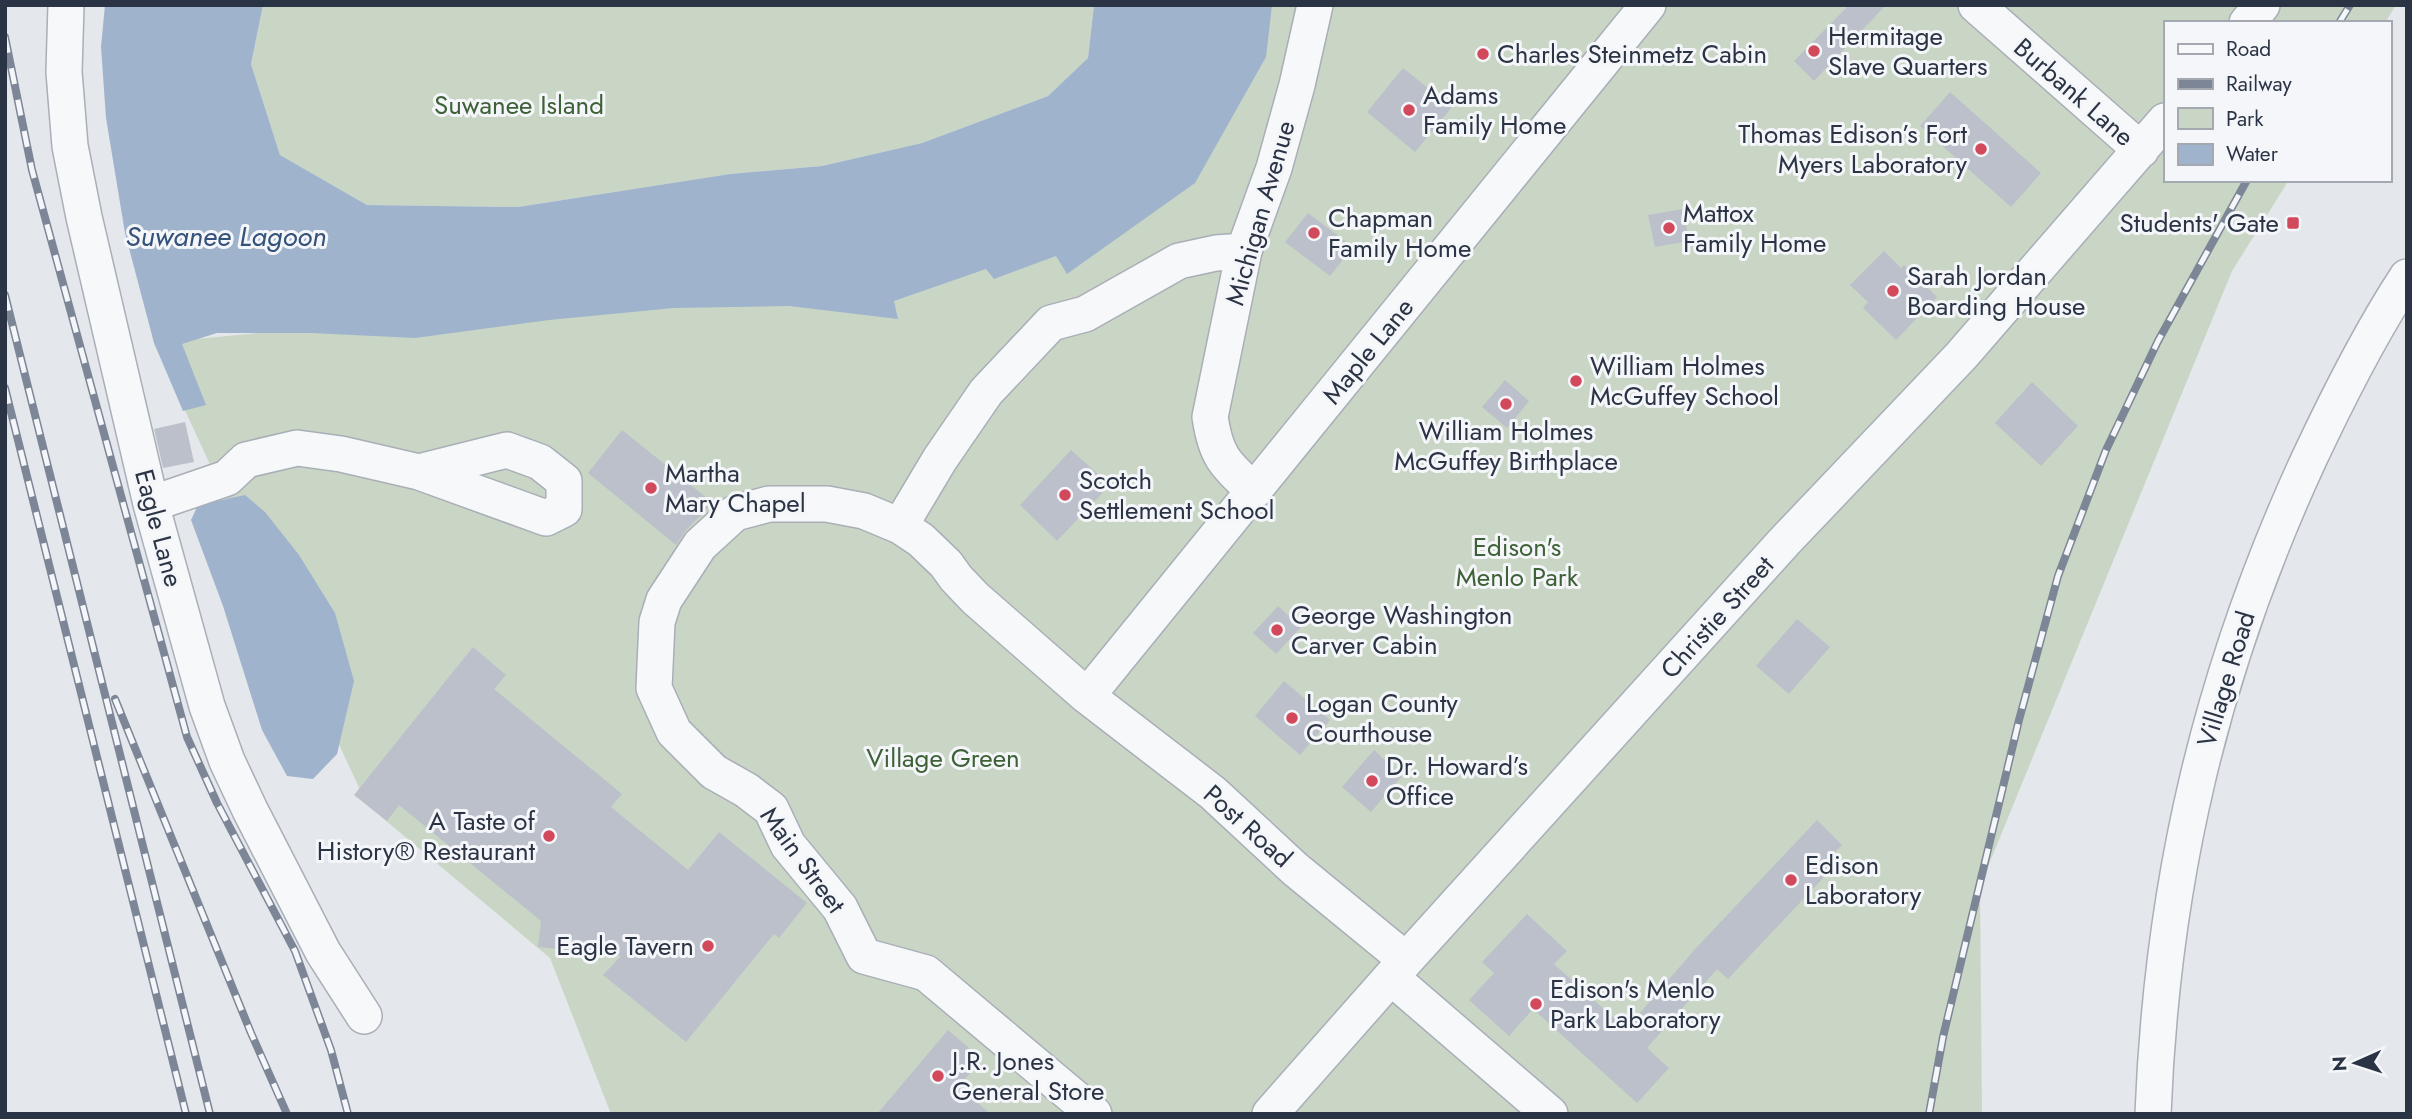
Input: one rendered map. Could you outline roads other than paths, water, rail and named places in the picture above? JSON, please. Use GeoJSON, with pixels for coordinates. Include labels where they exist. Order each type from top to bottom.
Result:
{"type":"FeatureCollection","features":[{"type":"Feature","properties":{"kind":"street","name":"Eagle Lane"},"geometry":{"type":"LineString","coordinates":[[66,5],[64,72],[70,146],[84,217],[151,504],[207,706],[227,761],[250,810],[323,952],[364,1016]]}},
{"type":"Feature","properties":{"kind":"street","name":"Michigan Avenue"},"geometry":{"type":"LineString","coordinates":[[1254,491],[1220,456],[1213,439],[1210,417],[1244,251],[1275,168],[1315,5]]}},
{"type":"Feature","properties":{"kind":"street","name":"Maple Lane"},"geometry":{"type":"LineString","coordinates":[[1087,696],[1648,5]]}},
{"type":"Feature","properties":{"kind":"street","name":"Burbank Lane"},"geometry":{"type":"LineString","coordinates":[[1976,5],[2141,150]]}},
{"type":"Feature","properties":{"kind":"street"},"geometry":{"type":"LineString","coordinates":[[2250,21],[2262,5]]}},
{"type":"Feature","properties":{"kind":"street","name":"Christie Street"},"geometry":{"type":"LineString","coordinates":[[1270,1114],[1784,542],[1961,356],[2164,122]]}},
{"type":"Feature","properties":{"kind":"street"},"geometry":{"type":"LineString","coordinates":[[900,526],[940,458],[986,392],[1051,323],[1085,314],[1179,261],[1216,253],[1244,251]]}},
{"type":"Feature","properties":{"kind":"street","name":"Village Road"},"geometry":{"type":"LineString","coordinates":[[2153,1114],[2162,980],[2173,896],[2190,804],[2212,719],[2260,575],[2294,491],[2332,409],[2407,277]]}},
{"type":"Feature","properties":{"kind":"street"},"geometry":{"type":"LineString","coordinates":[[151,504],[227,478],[247,460],[297,448],[341,454],[419,472]]}},
{"type":"Feature","properties":{"kind":"street","name":"Main Street"},"geometry":{"type":"LineString","coordinates":[[1087,696],[975,598],[934,551],[900,526],[864,510],[827,504],[769,504],[735,513],[700,545],[664,600],[657,622],[654,688],[674,732],[714,772],[746,790],[771,809],[788,845],[840,908],[864,956],[926,973],[1094,1114]]}},
{"type":"Feature","properties":{"kind":"street","name":"Post Road"},"geometry":{"type":"LineString","coordinates":[[1087,696],[1213,793],[1550,1114]]}},
{"type":"Feature","properties":{"kind":"water","name":"Suwanee Lagoon"},"geometry":{"type":"Polygon","coordinates":[[[105,5],[263,5],[251,64],[280,155],[367,205],[518,207],[730,174],[822,166],[922,143],[1048,96],[1088,58],[1094,5],[1272,5],[1266,57],[1195,183],[1067,274],[1056,256],[994,279],[986,269],[894,301],[898,319],[789,306],[674,308],[549,320],[415,338],[311,333],[217,333],[182,344],[206,405],[183,411],[154,343],[125,233],[106,118],[101,47],[105,5]]]}},
{"type":"Feature","properties":{"kind":"water"},"geometry":{"type":"Polygon","coordinates":[[[245,495],[265,512],[299,555],[335,613],[354,681],[337,754],[313,779],[287,776],[262,730],[223,606],[191,520],[198,505],[245,495]]]}},
{"type":"Feature","properties":{"kind":"railway"},"geometry":{"type":"LineString","coordinates":[[2340,21],[2350,5]]}},
{"type":"Feature","properties":{"kind":"railway"},"geometry":{"type":"LineString","coordinates":[[5,37],[32,170],[187,737],[217,803],[295,951],[331,1050],[348,1114]]}},
{"type":"Feature","properties":{"kind":"railway"},"geometry":{"type":"LineString","coordinates":[[1929,1114],[1943,1037],[2019,720],[2058,576],[2106,450],[2158,341],[2246,182]]}},
{"type":"Feature","properties":{"kind":"railway"},"geometry":{"type":"LineString","coordinates":[[5,295],[210,1114]]}},
{"type":"Feature","properties":{"kind":"railway"},"geometry":{"type":"LineString","coordinates":[[5,388],[186,1114]]}},
{"type":"Feature","properties":{"kind":"railway"},"geometry":{"type":"LineString","coordinates":[[115,699],[251,1033],[287,1114]]}},
{"type":"Feature","properties":{"kind":"place","name":"Hermitage Slave Quarters"},"geometry":{"type":"Point","coordinates":[1814,51]}},
{"type":"Feature","properties":{"kind":"place","name":"Charles Steinmetz Cabin"},"geometry":{"type":"Point","coordinates":[1483,54]}},
{"type":"Feature","properties":{"kind":"place","name":"Adams Family Home"},"geometry":{"type":"Point","coordinates":[1409,110]}},
{"type":"Feature","properties":{"kind":"place","name":"Thomas Edison’s Fort Myers Laboratory"},"geometry":{"type":"Point","coordinates":[1981,149]}},
{"type":"Feature","properties":{"kind":"place","name":"Students' Gate"},"geometry":{"type":"Point","coordinates":[2293,223]}},
{"type":"Feature","properties":{"kind":"place","name":"Mattox Family Home"},"geometry":{"type":"Point","coordinates":[1669,228]}},
{"type":"Feature","properties":{"kind":"place","name":"Chapman Family Home"},"geometry":{"type":"Point","coordinates":[1314,233]}},
{"type":"Feature","properties":{"kind":"place","name":"Sarah Jordan Boarding House"},"geometry":{"type":"Point","coordinates":[1893,291]}},
{"type":"Feature","properties":{"kind":"place","name":"William Holmes McGuffey School"},"geometry":{"type":"Point","coordinates":[1576,381]}},
{"type":"Feature","properties":{"kind":"place","name":"William Holmes McGuffey Birthplace"},"geometry":{"type":"Point","coordinates":[1506,404]}},
{"type":"Feature","properties":{"kind":"place","name":"Martha Mary Chapel"},"geometry":{"type":"Point","coordinates":[651,488]}},
{"type":"Feature","properties":{"kind":"place","name":"Scotch Settlement School"},"geometry":{"type":"Point","coordinates":[1065,495]}},
{"type":"Feature","properties":{"kind":"place","name":"George Washington Carver Cabin"},"geometry":{"type":"Point","coordinates":[1277,630]}},
{"type":"Feature","properties":{"kind":"place","name":"Logan County Courthouse"},"geometry":{"type":"Point","coordinates":[1292,718]}},
{"type":"Feature","properties":{"kind":"place","name":"Dr. Howard’s Office"},"geometry":{"type":"Point","coordinates":[1372,781]}},
{"type":"Feature","properties":{"kind":"place","name":"A Taste of History® Restaurant"},"geometry":{"type":"Point","coordinates":[549,836]}},
{"type":"Feature","properties":{"kind":"place","name":"Edison Laboratory"},"geometry":{"type":"Point","coordinates":[1791,880]}},
{"type":"Feature","properties":{"kind":"place","name":"Eagle Tavern"},"geometry":{"type":"Point","coordinates":[708,946]}},
{"type":"Feature","properties":{"kind":"place","name":"Edison's Menlo Park Laboratory"},"geometry":{"type":"Point","coordinates":[1536,1004]}},
{"type":"Feature","properties":{"kind":"place","name":"J.R. Jones General Store"},"geometry":{"type":"Point","coordinates":[938,1076]}},
{"type":"Feature","properties":{"kind":"park label","name":"Suwanee Island"},"geometry":{"type":"Point","coordinates":[519,105]}},
{"type":"Feature","properties":{"kind":"park label","name":"Edison's Menlo Park"},"geometry":{"type":"Point","coordinates":[1517,562]}},
{"type":"Feature","properties":{"kind":"park label","name":"Village Green"},"geometry":{"type":"Point","coordinates":[943,758]}}]}
